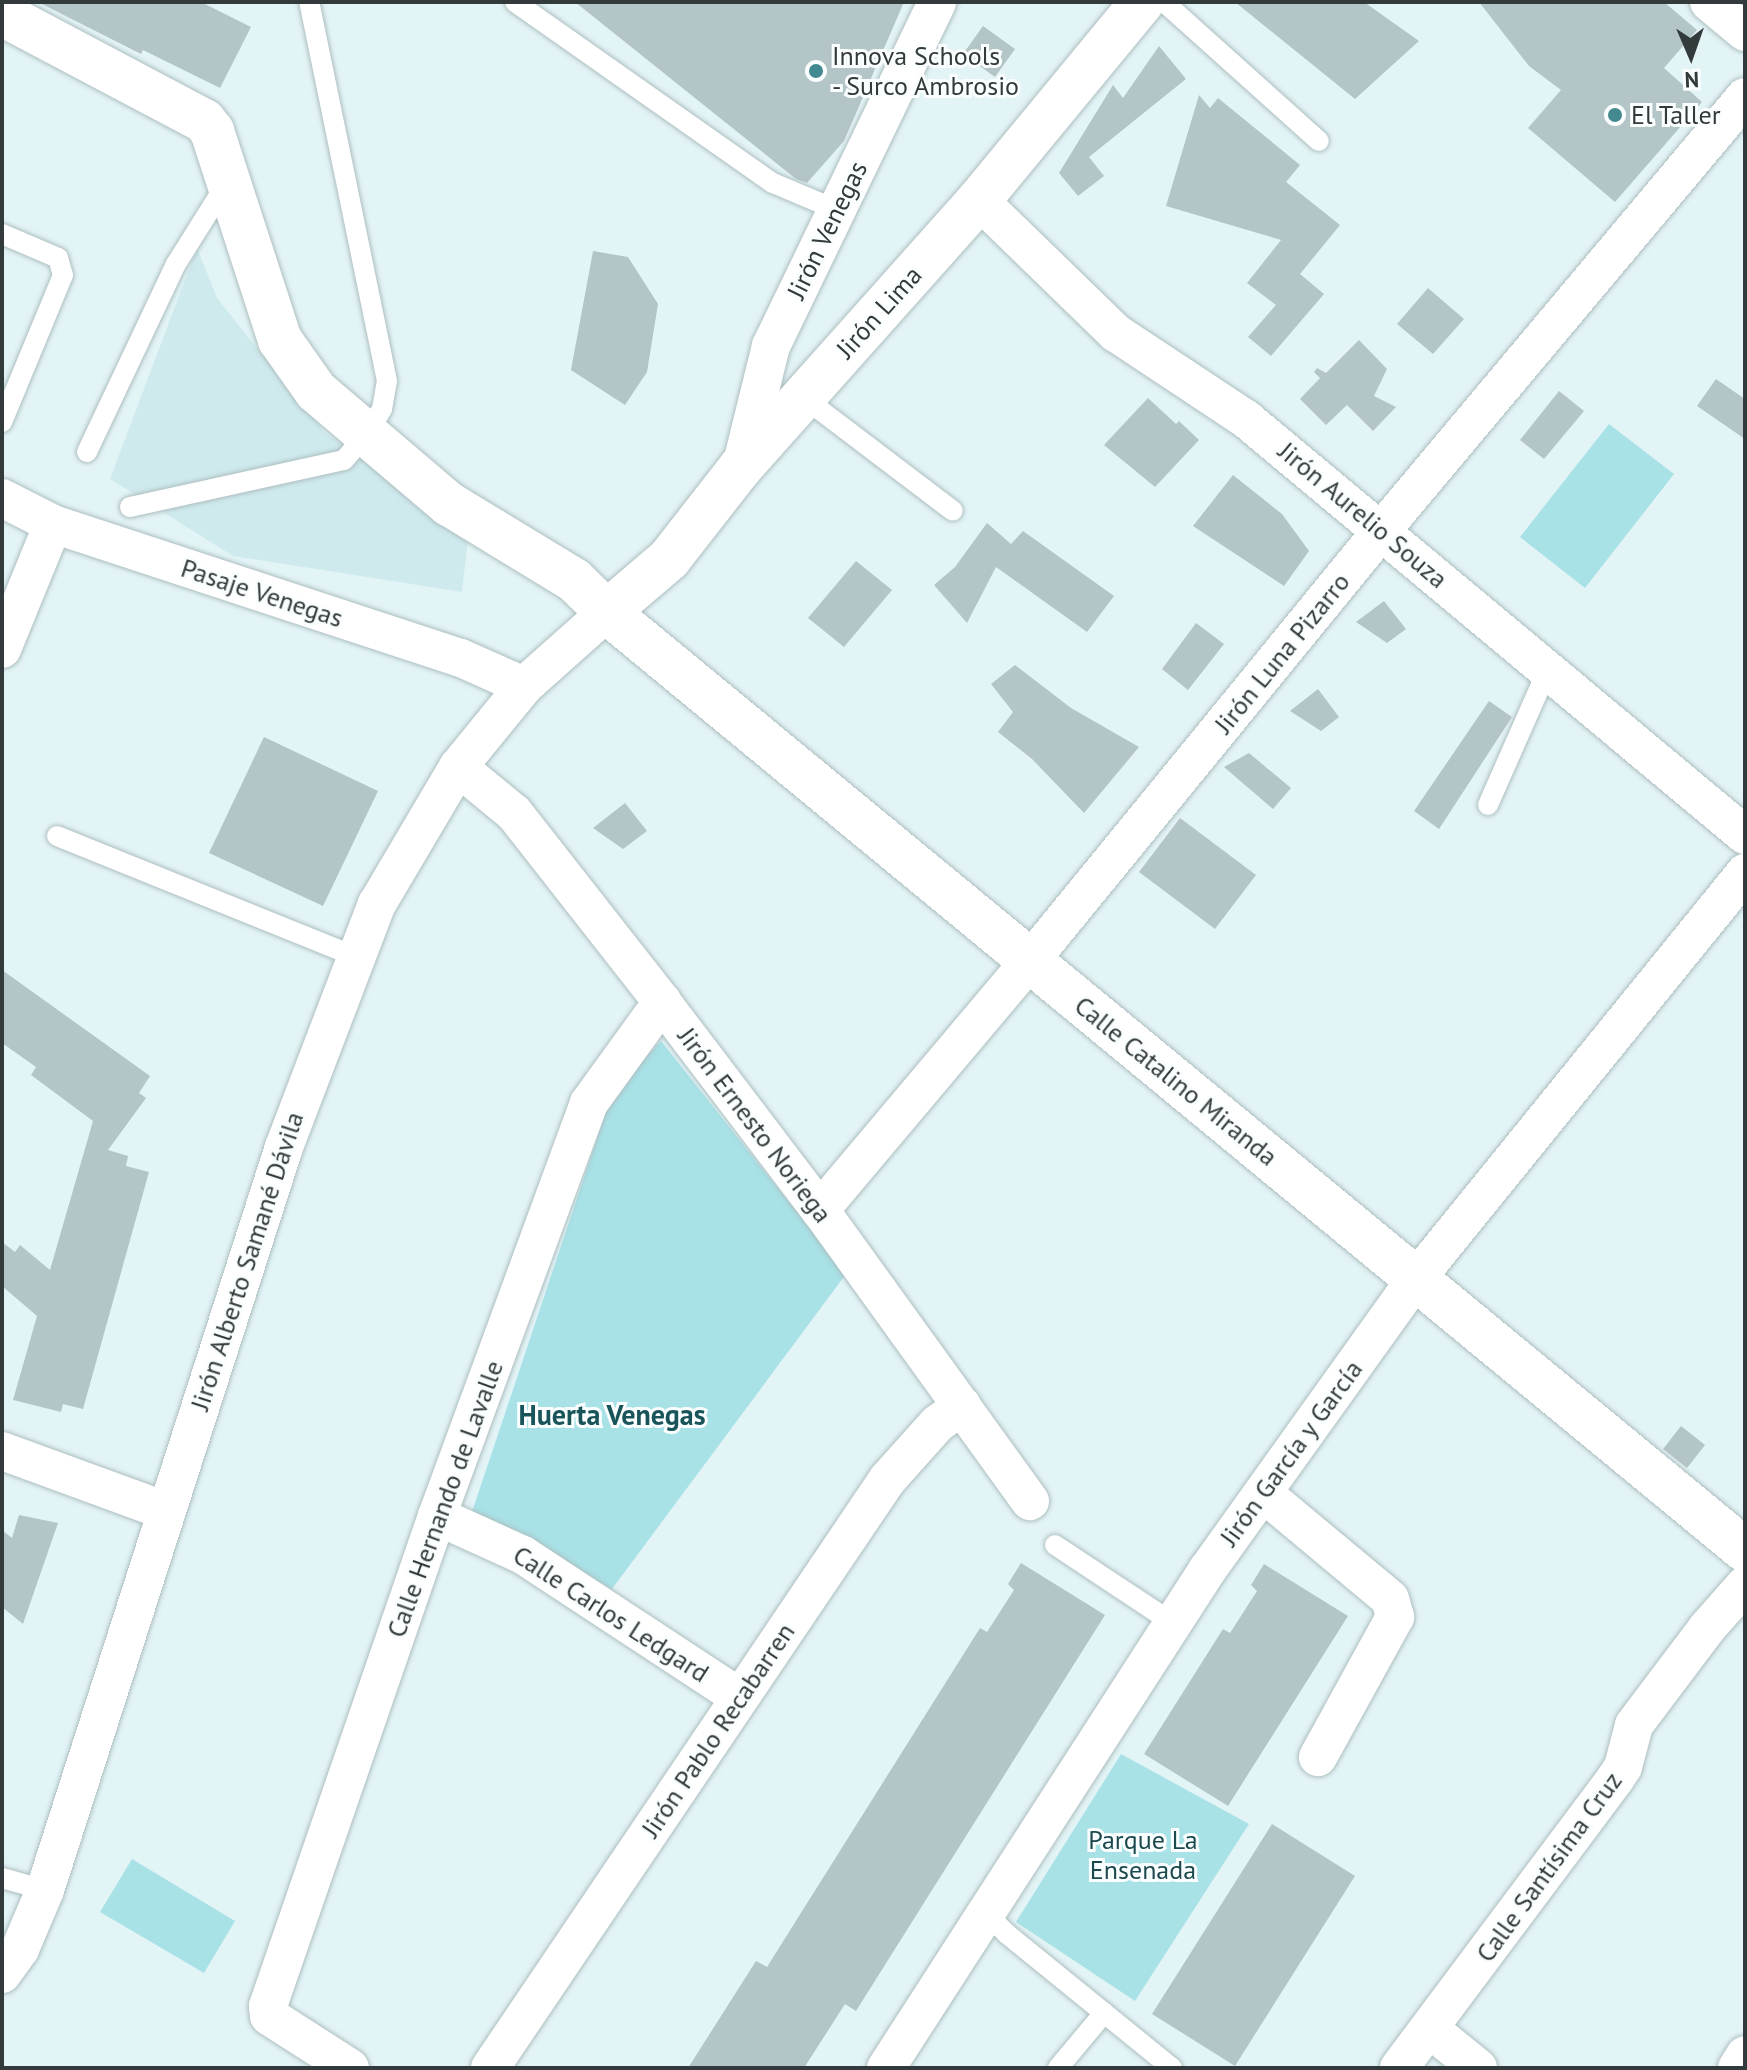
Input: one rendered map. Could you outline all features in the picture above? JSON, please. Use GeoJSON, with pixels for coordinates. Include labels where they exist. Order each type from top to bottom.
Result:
{"type":"FeatureCollection","features":[{"type":"Feature","properties":{"kind":"street","name":"Jirón Venegas"},"geometry":{"type":"LineString","coordinates":[[741,467],[771,346],[937,2]]}},
{"type":"Feature","properties":{"kind":"street","name":"Jirón Lima"},"geometry":{"type":"LineString","coordinates":[[607,612],[669,559],[741,467],[979,200],[1142,2]]}},
{"type":"Feature","properties":{"kind":"street"},"geometry":{"type":"LineString","coordinates":[[1709,2],[1745,32]]}},
{"type":"Feature","properties":{"kind":"street","name":"Calle Catalino Miranda"},"geometry":{"type":"LineString","coordinates":[[2,14],[194,113],[212,131],[280,340],[316,391],[449,504],[574,580],[607,612],[1745,1550]]}},
{"type":"Feature","properties":{"kind":"street","name":"Jirón Luna Pizarro"},"geometry":{"type":"LineString","coordinates":[[820,1210],[1030,961],[1382,530],[1745,97]]}},
{"type":"Feature","properties":{"kind":"street","name":"Jirón Aurelio Souza"},"geometry":{"type":"LineString","coordinates":[[979,200],[1116,333],[1246,419],[1745,835]]}},
{"type":"Feature","properties":{"kind":"street","name":"Pasaje Venegas"},"geometry":{"type":"LineString","coordinates":[[2,498],[53,524],[461,658],[524,686]]}},
{"type":"Feature","properties":{"kind":"street"},"geometry":{"type":"LineString","coordinates":[[2,649],[53,524]]}},
{"type":"Feature","properties":{"kind":"street","name":"Jirón Alberto Samané Dávila"},"geometry":{"type":"LineString","coordinates":[[2,1974],[20,1949],[45,1890],[284,1147],[377,904],[458,767],[524,686],[607,612]]}},
{"type":"Feature","properties":{"kind":"street","name":"Jirón Ernesto Noriega"},"geometry":{"type":"LineString","coordinates":[[458,767],[514,813],[662,1002],[820,1210],[1030,1501]]}},
{"type":"Feature","properties":{"kind":"street","name":"Jirón García y García"},"geometry":{"type":"LineString","coordinates":[[886,2068],[1173,1623],[1416,1279],[1745,873]]}},
{"type":"Feature","properties":{"kind":"street","name":"Calle Hernando de Lavalle"},"geometry":{"type":"LineString","coordinates":[[350,2068],[269,2016],[268,2006],[437,1516],[589,1103],[662,1002]]}},
{"type":"Feature","properties":{"kind":"street","name":"Jirón Pablo Recabarren"},"geometry":{"type":"LineString","coordinates":[[490,2068],[887,1480],[937,1424],[962,1406]]}},
{"type":"Feature","properties":{"kind":"street"},"geometry":{"type":"LineString","coordinates":[[2,1451],[166,1511]]}},
{"type":"Feature","properties":{"kind":"street"},"geometry":{"type":"LineString","coordinates":[[1263,1493],[1390,1599],[1395,1617],[1318,1757]]}},
{"type":"Feature","properties":{"kind":"street","name":"Calle Carlos Ledgard"},"geometry":{"type":"LineString","coordinates":[[437,1516],[523,1555],[739,1697]]}},
{"type":"Feature","properties":{"kind":"street","name":"Calle Santísima Cruz"},"geometry":{"type":"LineString","coordinates":[[1399,2068],[1615,1779],[1623,1767],[1634,1725],[1707,1628],[1745,1585]]}},
{"type":"Feature","properties":{"kind":"street"},"geometry":{"type":"LineString","coordinates":[[1430,2029],[1478,2068]]}},
{"type":"Feature","properties":{"kind":"street"},"geometry":{"type":"LineString","coordinates":[[1737,2068],[1745,2055]]}},
{"type":"Feature","properties":{"kind":"lane"},"geometry":{"type":"LineString","coordinates":[[130,507],[344,460],[367,434],[382,409],[387,381],[309,2]]}},
{"type":"Feature","properties":{"kind":"lane"},"geometry":{"type":"LineString","coordinates":[[515,2],[773,183],[837,210]]}},
{"type":"Feature","properties":{"kind":"lane"},"geometry":{"type":"LineString","coordinates":[[1164,2],[1319,141]]}},
{"type":"Feature","properties":{"kind":"lane"},"geometry":{"type":"LineString","coordinates":[[87,452],[176,264],[228,181]]}},
{"type":"Feature","properties":{"kind":"lane"},"geometry":{"type":"LineString","coordinates":[[2,234],[58,258],[63,275],[2,422]]}},
{"type":"Feature","properties":{"kind":"lane"},"geometry":{"type":"LineString","coordinates":[[803,397],[953,511]]}},
{"type":"Feature","properties":{"kind":"lane"},"geometry":{"type":"LineString","coordinates":[[1488,805],[1548,669]]}},
{"type":"Feature","properties":{"kind":"lane"},"geometry":{"type":"LineString","coordinates":[[57,836],[356,957]]}},
{"type":"Feature","properties":{"kind":"lane"},"geometry":{"type":"LineString","coordinates":[[1055,1545],[1173,1623]]}},
{"type":"Feature","properties":{"kind":"lane"},"geometry":{"type":"LineString","coordinates":[[2,1878],[45,1890]]}},
{"type":"Feature","properties":{"kind":"lane"},"geometry":{"type":"LineString","coordinates":[[986,1913],[1172,2068]]}},
{"type":"Feature","properties":{"kind":"lane"},"geometry":{"type":"LineString","coordinates":[[1058,2068],[1104,2013]]}},
{"type":"Feature","properties":{"kind":"shaded area"},"geometry":{"type":"Polygon","coordinates":[[[197,248],[217,298],[325,433],[469,530],[462,592],[233,556],[110,479],[197,248]]]}},
{"type":"Feature","properties":{"kind":"green space"},"geometry":{"type":"Polygon","coordinates":[[[1609,424],[1674,474],[1585,588],[1520,537],[1609,424]]]}},
{"type":"Feature","properties":{"kind":"green space"},"geometry":{"type":"Polygon","coordinates":[[[661,1041],[846,1274],[612,1589],[472,1512],[613,1091],[661,1041]]]}},
{"type":"Feature","properties":{"kind":"green space","name":"Parque La Ensenada"},"geometry":{"type":"Polygon","coordinates":[[[1121,1754],[1249,1824],[1135,2001],[1016,1922],[1121,1754]]]}},
{"type":"Feature","properties":{"kind":"green space"},"geometry":{"type":"Polygon","coordinates":[[[132,1859],[235,1921],[204,1973],[100,1912],[132,1859]]]}},
{"type":"Feature","properties":{"kind":"building"},"geometry":{"type":"Polygon","coordinates":[[[38,2],[201,2],[251,27],[220,88],[143,50],[141,54],[38,2]]]}},
{"type":"Feature","properties":{"kind":"building"},"geometry":{"type":"Polygon","coordinates":[[[575,2],[904,2],[844,141],[807,183],[796,179],[575,2]]]}},
{"type":"Feature","properties":{"kind":"building"},"geometry":{"type":"Polygon","coordinates":[[[1235,2],[1364,2],[1419,41],[1355,99],[1235,2]]]}},
{"type":"Feature","properties":{"kind":"building","name":"El Taller"},"geometry":{"type":"Polygon","coordinates":[[[1479,2],[1664,2],[1697,30],[1664,68],[1702,102],[1615,202],[1528,128],[1561,90],[1529,66],[1479,2]]]}},
{"type":"Feature","properties":{"kind":"building"},"geometry":{"type":"Polygon","coordinates":[[[983,26],[1015,49],[995,77],[963,54],[983,26]]]}},
{"type":"Feature","properties":{"kind":"building"},"geometry":{"type":"Polygon","coordinates":[[[1159,46],[1186,79],[1089,157],[1104,176],[1078,196],[1059,173],[1113,85],[1123,98],[1159,46]]]}},
{"type":"Feature","properties":{"kind":"building"},"geometry":{"type":"Polygon","coordinates":[[[1199,95],[1210,108],[1218,98],[1300,165],[1286,182],[1340,225],[1300,274],[1324,294],[1271,356],[1248,337],[1276,305],[1247,283],[1281,240],[1166,206],[1199,95]]]}},
{"type":"Feature","properties":{"kind":"building"},"geometry":{"type":"Polygon","coordinates":[[[593,251],[628,257],[658,304],[647,372],[625,405],[571,370],[593,251]]]}},
{"type":"Feature","properties":{"kind":"building"},"geometry":{"type":"Polygon","coordinates":[[[1428,288],[1464,319],[1433,354],[1397,324],[1428,288]]]}},
{"type":"Feature","properties":{"kind":"building"},"geometry":{"type":"Polygon","coordinates":[[[1359,340],[1387,369],[1374,396],[1396,407],[1373,431],[1347,405],[1326,425],[1300,399],[1320,378],[1314,372],[1317,368],[1326,373],[1359,340]]]}},
{"type":"Feature","properties":{"kind":"building"},"geometry":{"type":"Polygon","coordinates":[[[1716,379],[1745,399],[1745,439],[1697,406],[1716,379]]]}},
{"type":"Feature","properties":{"kind":"building"},"geometry":{"type":"Polygon","coordinates":[[[1559,391],[1584,411],[1544,459],[1520,440],[1559,391]]]}},
{"type":"Feature","properties":{"kind":"building"},"geometry":{"type":"Polygon","coordinates":[[[1148,398],[1199,440],[1155,487],[1104,445],[1148,398]]]}},
{"type":"Feature","properties":{"kind":"building"},"geometry":{"type":"Polygon","coordinates":[[[1233,475],[1282,514],[1309,551],[1284,586],[1193,526],[1233,475]]]}},
{"type":"Feature","properties":{"kind":"building"},"geometry":{"type":"Polygon","coordinates":[[[987,523],[1011,544],[1023,531],[1114,596],[1087,632],[996,567],[967,623],[934,585],[955,567],[987,523]]]}},
{"type":"Feature","properties":{"kind":"building"},"geometry":{"type":"Polygon","coordinates":[[[856,561],[892,590],[844,647],[808,618],[856,561]]]}},
{"type":"Feature","properties":{"kind":"building"},"geometry":{"type":"Polygon","coordinates":[[[1384,601],[1406,629],[1387,643],[1356,622],[1384,601]]]}},
{"type":"Feature","properties":{"kind":"building"},"geometry":{"type":"Polygon","coordinates":[[[1196,623],[1224,644],[1188,690],[1162,669],[1196,623]]]}},
{"type":"Feature","properties":{"kind":"building"},"geometry":{"type":"Polygon","coordinates":[[[1015,665],[1071,708],[1139,747],[1084,813],[1032,759],[998,732],[1013,712],[991,684],[1015,665]]]}},
{"type":"Feature","properties":{"kind":"building"},"geometry":{"type":"Polygon","coordinates":[[[1318,689],[1339,717],[1321,731],[1290,711],[1318,689]]]}},
{"type":"Feature","properties":{"kind":"building"},"geometry":{"type":"Polygon","coordinates":[[[1489,701],[1512,717],[1439,829],[1414,811],[1489,701]]]}},
{"type":"Feature","properties":{"kind":"building"},"geometry":{"type":"Polygon","coordinates":[[[264,737],[378,791],[323,906],[209,853],[264,737]]]}},
{"type":"Feature","properties":{"kind":"building"},"geometry":{"type":"Polygon","coordinates":[[[1249,753],[1291,788],[1273,809],[1224,767],[1249,753]]]}},
{"type":"Feature","properties":{"kind":"building"},"geometry":{"type":"Polygon","coordinates":[[[625,803],[647,831],[623,849],[593,828],[625,803]]]}},
{"type":"Feature","properties":{"kind":"building"},"geometry":{"type":"Polygon","coordinates":[[[1180,818],[1256,875],[1215,929],[1139,872],[1180,818]]]}},
{"type":"Feature","properties":{"kind":"building"},"geometry":{"type":"Polygon","coordinates":[[[2,970],[150,1076],[139,1093],[146,1098],[108,1150],[128,1156],[126,1166],[149,1172],[83,1409],[63,1404],[61,1412],[13,1400],[37,1316],[2,1286],[2,1242],[15,1252],[20,1245],[50,1270],[93,1121],[31,1075],[36,1067],[2,1043],[2,970]]]}},
{"type":"Feature","properties":{"kind":"building"},"geometry":{"type":"Polygon","coordinates":[[[1681,1426],[1705,1445],[1687,1468],[1663,1449],[1681,1426]]]}},
{"type":"Feature","properties":{"kind":"building"},"geometry":{"type":"Polygon","coordinates":[[[19,1515],[58,1523],[23,1624],[2,1607],[2,1530],[12,1538],[19,1515]]]}},
{"type":"Feature","properties":{"kind":"building"},"geometry":{"type":"Polygon","coordinates":[[[1021,1563],[1105,1615],[856,2011],[845,2004],[804,2068],[688,2068],[756,1961],[767,1967],[980,1628],[987,1632],[1014,1590],[1008,1584],[1021,1563]]]}},
{"type":"Feature","properties":{"kind":"building"},"geometry":{"type":"Polygon","coordinates":[[[1264,1564],[1348,1616],[1228,1806],[1144,1754],[1223,1629],[1230,1633],[1257,1591],[1251,1585],[1264,1564]]]}},
{"type":"Feature","properties":{"kind":"building"},"geometry":{"type":"Polygon","coordinates":[[[1272,1824],[1355,1876],[1235,2066],[1152,2014],[1272,1824]]]}},
{"type":"Feature","properties":{"kind":"place","name":"Innova Schools - Surco Ambrosio"},"geometry":{"type":"Point","coordinates":[816,71]}},
{"type":"Feature","properties":{"kind":"place","name":"El Taller"},"geometry":{"type":"Point","coordinates":[1615,115]}},
{"type":"Feature","properties":{"kind":"district","name":"Huerta Venegas"},"geometry":{"type":"Point","coordinates":[612,1415]}}]}
